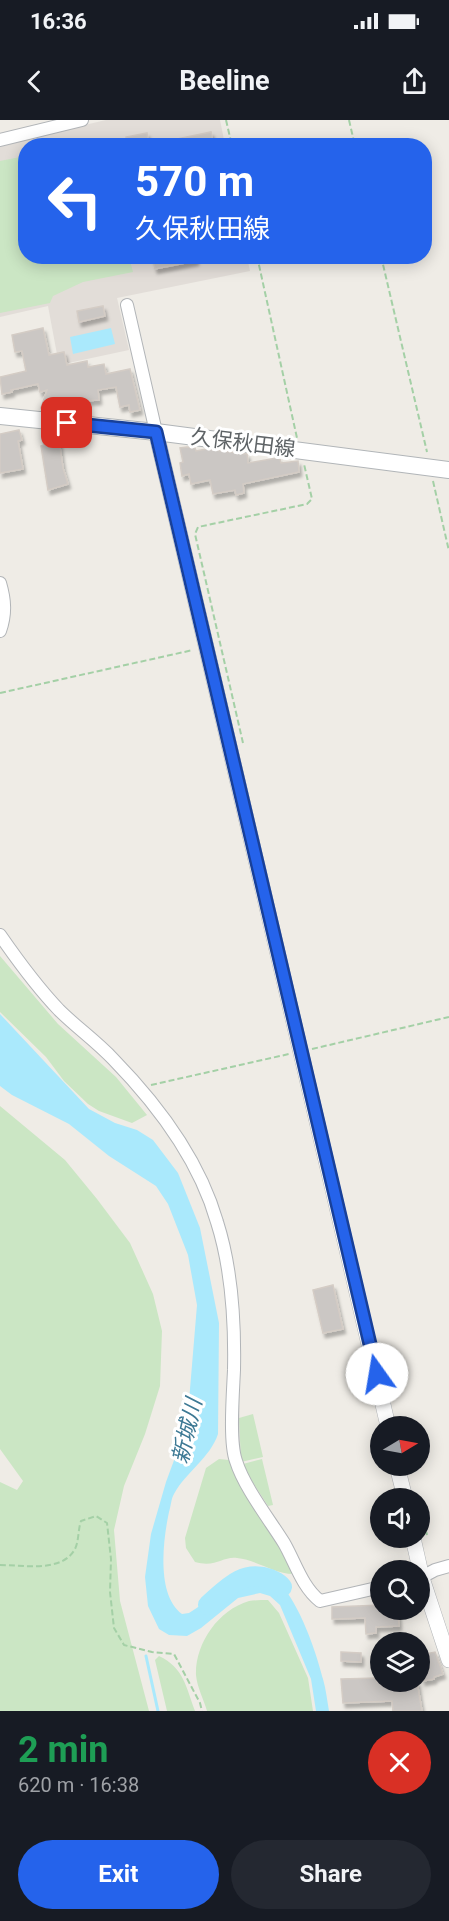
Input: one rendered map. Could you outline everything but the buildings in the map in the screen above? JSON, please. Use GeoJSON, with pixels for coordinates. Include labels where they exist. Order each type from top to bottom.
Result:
{"type":"FeatureCollection","features":[{"type":"Feature","properties":{"kind":"main road","name":"久保秋田線"},"geometry":{"type":"LineString","coordinates":[[0,416],[156,432],[449,470]]}},
{"type":"Feature","properties":{"kind":"street"},"geometry":{"type":"LineString","coordinates":[[0,140],[82,120]]}},
{"type":"Feature","properties":{"kind":"street"},"geometry":{"type":"LineString","coordinates":[[128,305],[386,1416]]}},
{"type":"Feature","properties":{"kind":"street"},"geometry":{"type":"LineString","coordinates":[[0,583],[4,603],[4,618],[0,631]]}},
{"type":"Feature","properties":{"kind":"street"},"geometry":{"type":"LineString","coordinates":[[0,935],[24,970],[59,1010],[112,1058],[140,1089],[178,1138],[198,1172],[217,1221],[223,1244],[235,1326],[233,1420],[235,1459],[242,1476],[312,1595],[320,1601],[370,1590]]}},
{"type":"Feature","properties":{"kind":"street"},"geometry":{"type":"LineString","coordinates":[[430,1573],[449,1566]]}},
{"type":"Feature","properties":{"kind":"street"},"geometry":{"type":"LineString","coordinates":[[430,1604],[449,1660]]}},
{"type":"Feature","properties":{"kind":"path"},"geometry":{"type":"LineString","coordinates":[[226,120],[230,138]]}},
{"type":"Feature","properties":{"kind":"path"},"geometry":{"type":"LineString","coordinates":[[349,120],[353,138]]}},
{"type":"Feature","properties":{"kind":"path"},"geometry":{"type":"LineString","coordinates":[[244,748],[195,534],[198,527],[307,504],[312,499],[259,264]]}},
{"type":"Feature","properties":{"kind":"path"},"geometry":{"type":"LineString","coordinates":[[383,264],[449,551]]}},
{"type":"Feature","properties":{"kind":"path"},"geometry":{"type":"LineString","coordinates":[[0,693],[207,647]]}},
{"type":"Feature","properties":{"kind":"path"},"geometry":{"type":"LineString","coordinates":[[140,1089],[149,1085],[449,1017]]}},
{"type":"Feature","properties":{"kind":"path"},"geometry":{"type":"LineString","coordinates":[[0,1565],[53,1564],[64,1561],[76,1548],[77,1531],[81,1521],[96,1516],[107,1523],[114,1628],[124,1645],[152,1652],[174,1654],[202,1711]]}},
{"type":"Feature","properties":{"kind":"shaded area"},"geometry":{"type":"Polygon","coordinates":[[[106,120],[220,120],[224,138],[30,138],[106,120]]]}},
{"type":"Feature","properties":{"kind":"shaded area"},"geometry":{"type":"Polygon","coordinates":[[[18,141],[18,264],[248,264],[250,271],[117,298],[129,350],[59,365],[48,306],[0,317],[0,145],[18,141]]]}},
{"type":"Feature","properties":{"kind":"green space"},"geometry":{"type":"Polygon","coordinates":[[[18,157],[18,264],[131,264],[133,272],[83,282],[53,296],[50,303],[0,313],[0,161],[18,157]]]}},
{"type":"Feature","properties":{"kind":"green space"},"geometry":{"type":"Polygon","coordinates":[[[0,956],[58,1024],[116,1077],[147,1115],[132,1123],[99,1111],[88,1104],[64,1081],[46,1057],[0,1012],[0,956]]]}},
{"type":"Feature","properties":{"kind":"green space"},"geometry":{"type":"Polygon","coordinates":[[[0,1106],[65,1160],[97,1199],[130,1243],[153,1294],[162,1331],[160,1386],[145,1434],[124,1486],[114,1530],[120,1601],[149,1711],[0,1711],[0,1482],[17,1490],[23,1481],[0,1449],[0,1106]]]}},
{"type":"Feature","properties":{"kind":"green space"},"geometry":{"type":"Polygon","coordinates":[[[253,1414],[263,1457],[241,1462],[239,1418],[253,1414]]]}},
{"type":"Feature","properties":{"kind":"green space"},"geometry":{"type":"Polygon","coordinates":[[[219,1459],[229,1460],[242,1489],[286,1554],[293,1574],[279,1572],[252,1561],[237,1558],[208,1564],[195,1562],[186,1548],[185,1538],[206,1468],[219,1459]]]}},
{"type":"Feature","properties":{"kind":"green space"},"geometry":{"type":"Polygon","coordinates":[[[262,1459],[273,1505],[268,1506],[243,1464],[262,1459]]]}},
{"type":"Feature","properties":{"kind":"green space"},"geometry":{"type":"Polygon","coordinates":[[[268,1600],[279,1613],[308,1678],[313,1711],[207,1711],[196,1675],[204,1640],[218,1620],[238,1605],[249,1601],[268,1600]]]}},
{"type":"Feature","properties":{"kind":"green space"},"geometry":{"type":"Polygon","coordinates":[[[159,1656],[179,1672],[195,1711],[167,1711],[155,1660],[159,1656]]]}},
{"type":"Feature","properties":{"kind":"water"},"geometry":{"type":"Polygon","coordinates":[[[111,328],[115,344],[73,354],[70,337],[111,328]]]}},
{"type":"Feature","properties":{"kind":"water"},"geometry":{"type":"Polygon","coordinates":[[[0,1014],[89,1109],[115,1123],[137,1130],[153,1140],[178,1173],[200,1228],[219,1323],[218,1434],[209,1450],[172,1498],[164,1552],[168,1594],[182,1614],[189,1613],[245,1579],[263,1575],[274,1579],[284,1588],[302,1618],[324,1683],[329,1711],[316,1711],[311,1679],[280,1605],[270,1596],[260,1593],[238,1598],[201,1628],[187,1636],[169,1635],[159,1629],[148,1606],[145,1577],[151,1534],[166,1482],[187,1425],[197,1305],[188,1255],[168,1204],[156,1186],[109,1156],[69,1124],[12,1095],[0,1086],[0,1014]]]}},
{"type":"Feature","properties":{"kind":"waterway","name":"新城川"},"geometry":{"type":"LineString","coordinates":[[208,1605],[236,1582],[252,1576],[270,1579],[282,1587]]}},
{"type":"Feature","properties":{"kind":"waterway"},"geometry":{"type":"LineString","coordinates":[[146,1656],[158,1711]]}},
{"type":"Feature","properties":{"kind":"route"},"geometry":{"type":"LineString","coordinates":[[67,423],[156,432],[377,1374]]}}]}
